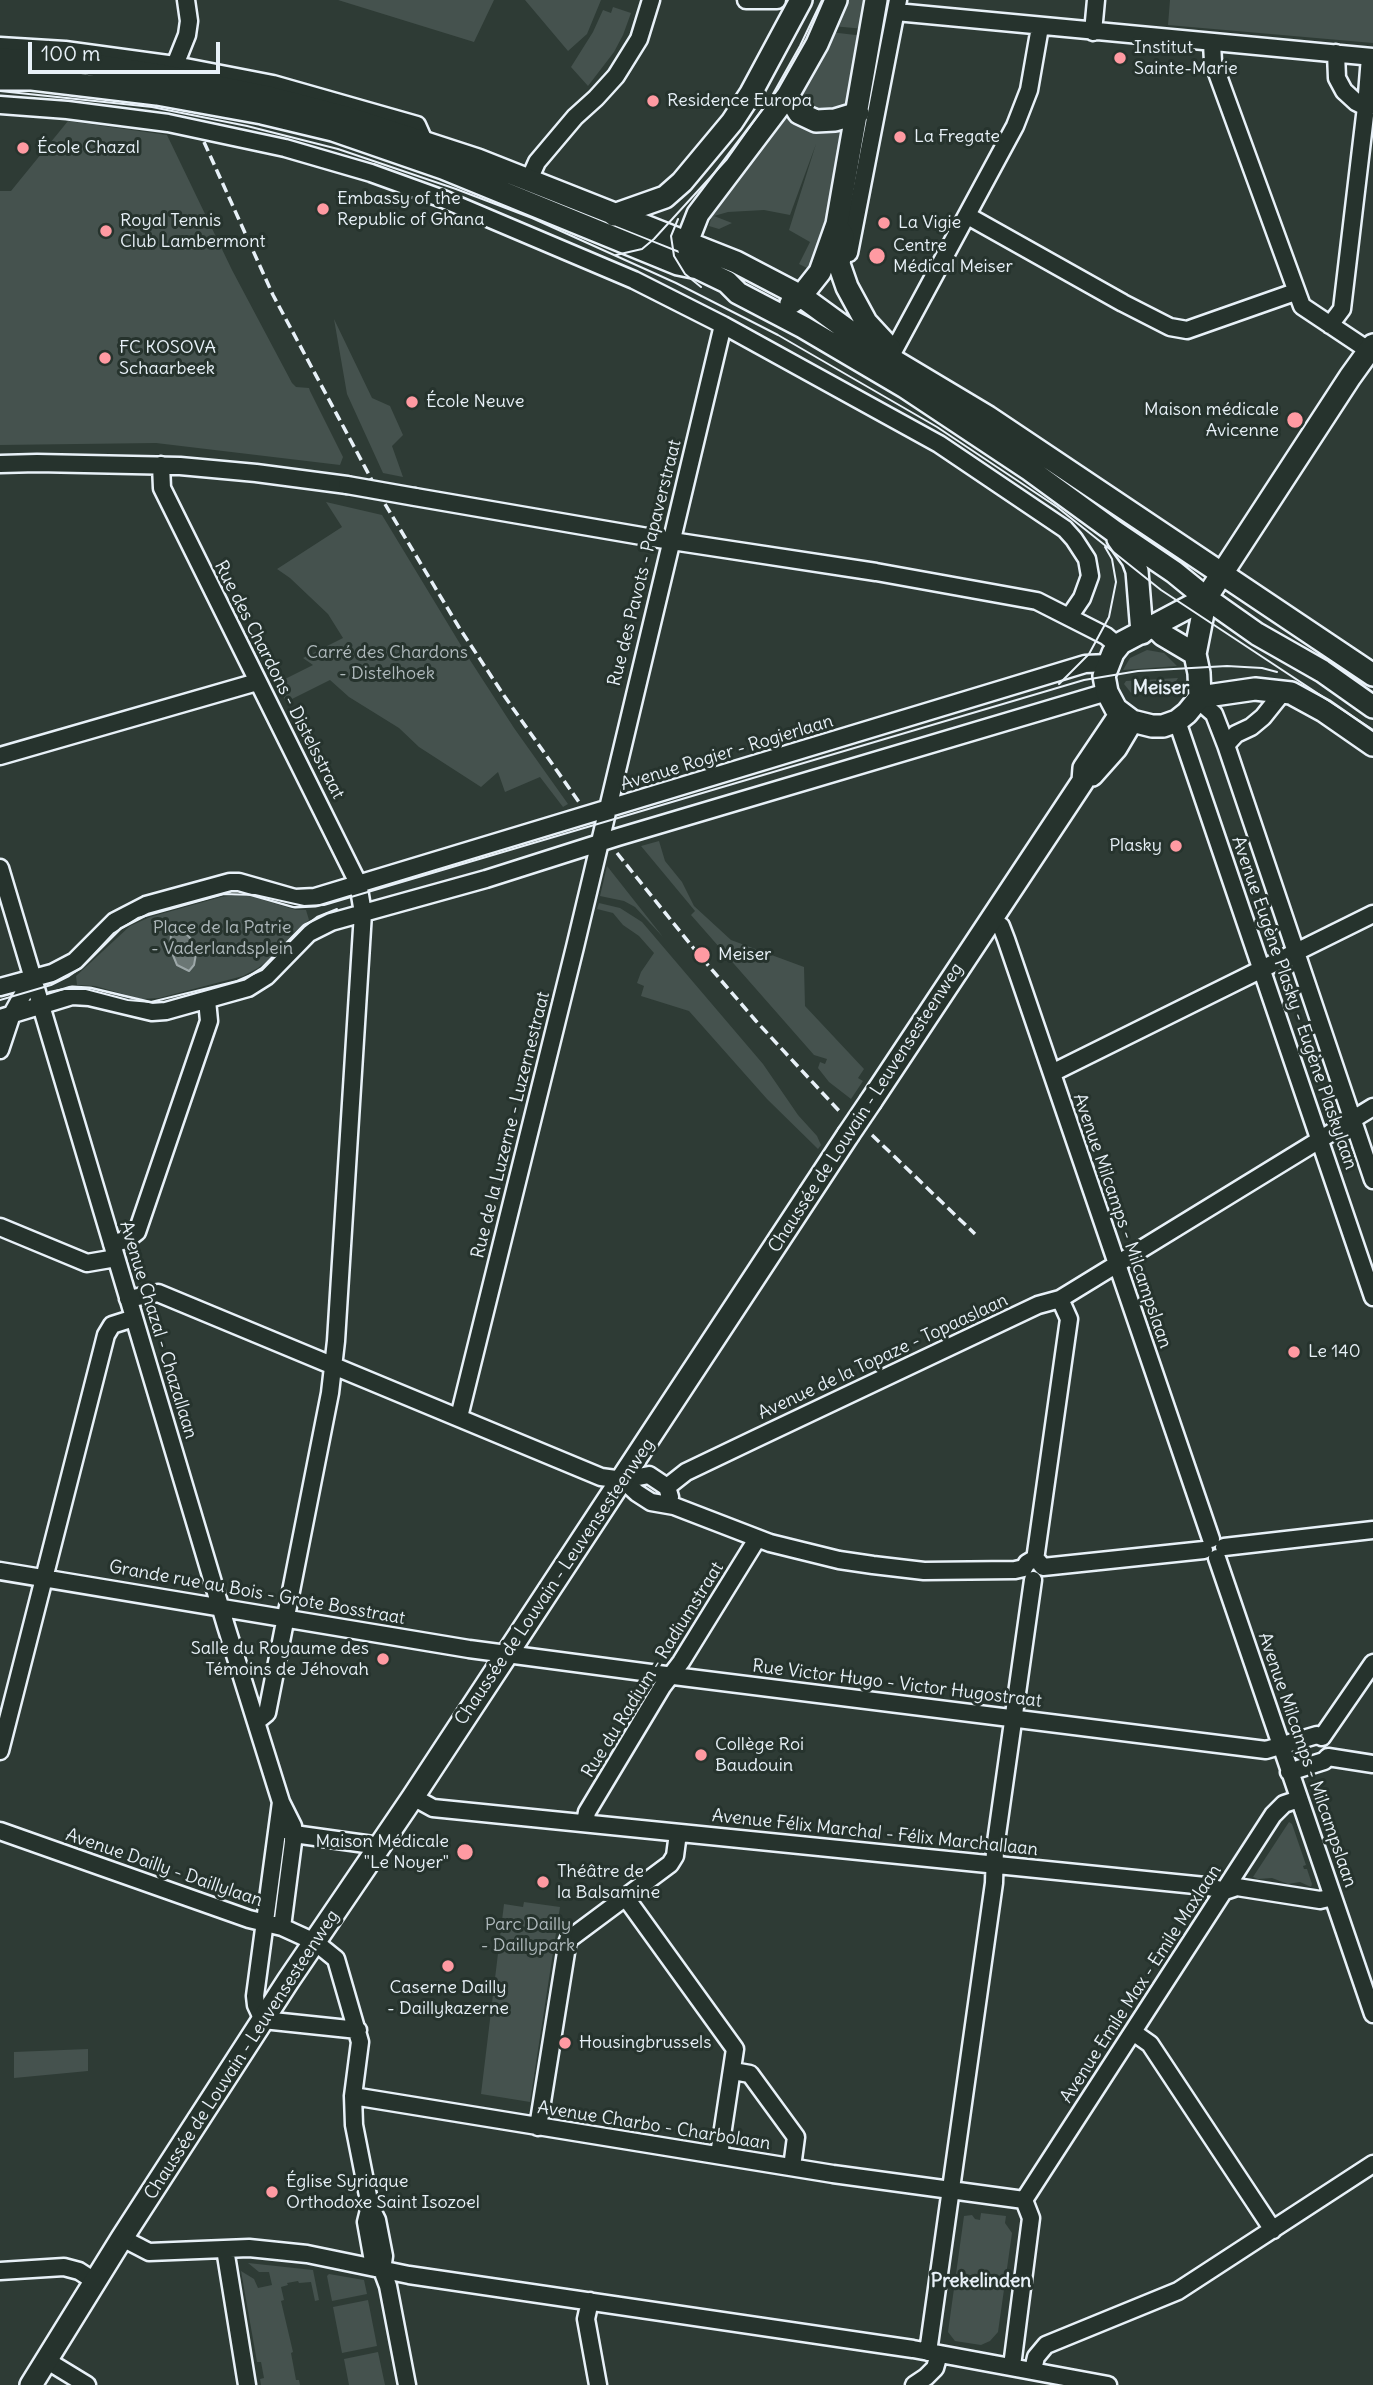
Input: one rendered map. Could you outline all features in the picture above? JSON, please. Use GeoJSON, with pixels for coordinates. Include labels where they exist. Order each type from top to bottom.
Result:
{"type":"FeatureCollection","features":[{"type":"Feature","properties":{"kind":"main road"},"geometry":{"type":"LineString","coordinates":[[614,215],[665,197],[682,182],[732,122],[751,93],[801,0]]}},
{"type":"Feature","properties":{"kind":"main road"},"geometry":{"type":"LineString","coordinates":[[698,268],[687,242],[698,214],[788,95],[817,44],[836,0]]}},
{"type":"Feature","properties":{"kind":"main road"},"geometry":{"type":"LineString","coordinates":[[727,282],[744,283],[784,303],[790,303],[800,296],[820,272],[837,224],[876,0]]}},
{"type":"Feature","properties":{"kind":"main road"},"geometry":{"type":"LineString","coordinates":[[0,59],[87,65],[209,84],[349,118],[533,171],[614,215],[746,267],[800,296],[871,347],[896,357],[1373,674]]}},
{"type":"Feature","properties":{"kind":"main road"},"geometry":{"type":"LineString","coordinates":[[0,79],[32,79],[157,94],[262,113],[333,130],[454,172],[678,264],[698,268],[727,282],[738,293],[887,375],[1030,470],[1257,634],[1322,671],[1373,707]]}},
{"type":"Feature","properties":{"kind":"main road"},"geometry":{"type":"LineString","coordinates":[[788,95],[799,113],[816,121],[835,120],[858,113]]}},
{"type":"Feature","properties":{"kind":"main road"},"geometry":{"type":"LineString","coordinates":[[837,224],[843,236],[839,264],[847,287],[866,322],[896,357]]}},
{"type":"Feature","properties":{"kind":"main road"},"geometry":{"type":"LineString","coordinates":[[1206,598],[1148,630],[1113,654],[1104,676],[1107,692],[1126,717],[1163,726],[1188,713],[1199,698],[1199,673],[1195,654],[1206,598],[1371,343]]}},
{"type":"Feature","properties":{"kind":"main road"},"geometry":{"type":"LineString","coordinates":[[1115,532],[1137,571],[1148,630]]}},
{"type":"Feature","properties":{"kind":"main road"},"geometry":{"type":"LineString","coordinates":[[1148,630],[1163,635],[1195,654]]}},
{"type":"Feature","properties":{"kind":"main road"},"geometry":{"type":"LineString","coordinates":[[1199,698],[1255,689],[1279,697],[1299,696],[1373,745]]}},
{"type":"Feature","properties":{"kind":"main road","name":"Chaussée de Louvain - Leuvensesteenweg"},"geometry":{"type":"LineString","coordinates":[[31,2385],[122,2238],[263,2021],[623,1480],[991,919],[1083,781],[1094,774],[1116,748],[1126,717]]}},
{"type":"Feature","properties":{"kind":"street"},"geometry":{"type":"LineString","coordinates":[[175,65],[187,35],[189,21],[186,0]]}},
{"type":"Feature","properties":{"kind":"street"},"geometry":{"type":"LineString","coordinates":[[533,171],[575,117],[616,76],[639,39],[651,0]]}},
{"type":"Feature","properties":{"kind":"street"},"geometry":{"type":"LineString","coordinates":[[746,0],[776,1]]}},
{"type":"Feature","properties":{"kind":"street"},"geometry":{"type":"LineString","coordinates":[[1093,32],[1096,0]]}},
{"type":"Feature","properties":{"kind":"street"},"geometry":{"type":"LineString","coordinates":[[847,287],[853,232],[897,6],[1040,27],[1371,57],[1370,106],[1342,309],[1331,325]]}},
{"type":"Feature","properties":{"kind":"street"},"geometry":{"type":"LineString","coordinates":[[896,357],[1014,126],[1029,90],[1040,27]]}},
{"type":"Feature","properties":{"kind":"street"},"geometry":{"type":"LineString","coordinates":[[1212,43],[1213,62],[1302,306],[1331,325],[1371,343]]}},
{"type":"Feature","properties":{"kind":"street"},"geometry":{"type":"LineString","coordinates":[[0,46],[65,50],[175,65],[273,84],[417,125],[425,142]]}},
{"type":"Feature","properties":{"kind":"street"},"geometry":{"type":"LineString","coordinates":[[1336,52],[1337,78],[1344,91],[1356,102],[1370,106]]}},
{"type":"Feature","properties":{"kind":"street"},"geometry":{"type":"LineString","coordinates":[[858,113],[878,102]]}},
{"type":"Feature","properties":{"kind":"street"},"geometry":{"type":"LineString","coordinates":[[0,105],[67,110],[168,123],[245,138],[371,173],[516,228],[634,280],[723,325],[939,444],[1065,530],[1074,538],[1087,559],[1090,576],[1082,598],[1069,617]]}},
{"type":"Feature","properties":{"kind":"street"},"geometry":{"type":"LineString","coordinates":[[968,216],[1170,327],[1187,330],[1296,292]]}},
{"type":"Feature","properties":{"kind":"street","name":"Rue des Pavots - Papaverstraat"},"geometry":{"type":"LineString","coordinates":[[599,843],[723,325]]}},
{"type":"Feature","properties":{"kind":"street"},"geometry":{"type":"LineString","coordinates":[[0,464],[161,465],[256,473],[347,485],[876,572],[1037,601],[1105,636],[1113,654]]}},
{"type":"Feature","properties":{"kind":"street","name":"Rue des Chardons - Distelsstraat"},"geometry":{"type":"LineString","coordinates":[[161,465],[162,488],[358,883],[363,913],[328,1406],[267,1713],[256,1722]]}},
{"type":"Feature","properties":{"kind":"street","name":"Avenue Rogier - Rogierlaan"},"geometry":{"type":"LineString","coordinates":[[358,883],[606,810],[1113,654]]}},
{"type":"Feature","properties":{"kind":"street"},"geometry":{"type":"LineString","coordinates":[[0,756],[257,682]]}},
{"type":"Feature","properties":{"kind":"street"},"geometry":{"type":"LineString","coordinates":[[6,1016],[72,996],[89,997],[152,1012],[166,1011],[248,988],[319,926],[1107,692]]}},
{"type":"Feature","properties":{"kind":"street"},"geometry":{"type":"LineString","coordinates":[[1199,698],[1214,714],[1219,727],[1231,740],[1251,727],[1279,697]]}},
{"type":"Feature","properties":{"kind":"street","name":"Avenue Eugène Plasky - Eugène Plaskylaan"},"geometry":{"type":"LineString","coordinates":[[1177,721],[1373,1297]]}},
{"type":"Feature","properties":{"kind":"street","name":"Avenue Eugène Plasky - Eugène Plaskylaan"},"geometry":{"type":"LineString","coordinates":[[1231,740],[1295,953],[1373,1180]]}},
{"type":"Feature","properties":{"kind":"street","name":"Rue de la Luzerne - Luzernestraat"},"geometry":{"type":"LineString","coordinates":[[458,1417],[599,843]]}},
{"type":"Feature","properties":{"kind":"street","name":"Avenue Chazal - Chazallaan"},"geometry":{"type":"LineString","coordinates":[[0,868],[220,1607],[281,1802],[290,1819],[285,1831]]}},
{"type":"Feature","properties":{"kind":"street"},"geometry":{"type":"LineString","coordinates":[[0,987],[52,973],[75,961],[115,921],[146,905],[230,882],[239,882],[295,898],[315,897],[358,883]]}},
{"type":"Feature","properties":{"kind":"street"},"geometry":{"type":"LineString","coordinates":[[1052,1073],[1373,914]]}},
{"type":"Feature","properties":{"kind":"street","name":"Avenue Milcamps - Milcampslaan"},"geometry":{"type":"LineString","coordinates":[[991,919],[1001,926],[1373,2014]]}},
{"type":"Feature","properties":{"kind":"street"},"geometry":{"type":"LineString","coordinates":[[0,1051],[6,1016],[32,978]]}},
{"type":"Feature","properties":{"kind":"street"},"geometry":{"type":"LineString","coordinates":[[0,1227],[87,1263],[114,1251],[137,1232],[209,1021],[206,1000]]}},
{"type":"Feature","properties":{"kind":"street","name":"Avenue de la Topaze - Topaaslaan"},"geometry":{"type":"LineString","coordinates":[[667,1488],[686,1472],[755,1438],[1025,1311],[1060,1299],[1373,1107]]}},
{"type":"Feature","properties":{"kind":"street"},"geometry":{"type":"LineString","coordinates":[[128,1299],[158,1293],[601,1477],[623,1480],[649,1475],[667,1488],[674,1506]]}},
{"type":"Feature","properties":{"kind":"street"},"geometry":{"type":"LineString","coordinates":[[923,2383],[935,2368],[933,2353],[950,2191],[1069,1319],[1060,1299]]}},
{"type":"Feature","properties":{"kind":"street"},"geometry":{"type":"LineString","coordinates":[[0,1751],[106,1335],[112,1325],[134,1318]]}},
{"type":"Feature","properties":{"kind":"street"},"geometry":{"type":"LineString","coordinates":[[623,1480],[636,1493],[651,1502],[674,1506],[757,1539],[839,1560],[924,1571],[1034,1569],[1373,1530]]}},
{"type":"Feature","properties":{"kind":"street","name":"Rue du Radium - Radiumstraat"},"geometry":{"type":"LineString","coordinates":[[585,1824],[587,1812],[757,1539]]}},
{"type":"Feature","properties":{"kind":"street","name":"Grande rue au Bois - Grote Bosstraat"},"geometry":{"type":"LineString","coordinates":[[0,1571],[507,1654]]}},
{"type":"Feature","properties":{"kind":"street","name":"Rue Victor Hugo - Victor Hugostraat"},"geometry":{"type":"LineString","coordinates":[[507,1654],[1266,1750],[1281,1747]]}},
{"type":"Feature","properties":{"kind":"street"},"geometry":{"type":"LineString","coordinates":[[1322,1737],[1373,1663]]}},
{"type":"Feature","properties":{"kind":"street"},"geometry":{"type":"LineString","coordinates":[[1281,1747],[1317,1735],[1327,1743],[1328,1757]]}},
{"type":"Feature","properties":{"kind":"street"},"geometry":{"type":"LineString","coordinates":[[1328,1757],[1373,1765]]}},
{"type":"Feature","properties":{"kind":"street"},"geometry":{"type":"LineString","coordinates":[[1289,1772],[1324,1761],[1328,1757]]}},
{"type":"Feature","properties":{"kind":"street","name":"Avenue Félix Marchal - Félix Marchallaan"},"geometry":{"type":"LineString","coordinates":[[413,1797],[433,1808],[1205,1886],[1225,1891],[1237,1887],[1320,1900],[1333,1897]]}},
{"type":"Feature","properties":{"kind":"street","name":"Avenue Emile Max - Emile Maxlaan"},"geometry":{"type":"LineString","coordinates":[[1024,2200],[1273,1815],[1284,1804],[1299,1799]]}},
{"type":"Feature","properties":{"kind":"street","name":"Avenue Dailly - Daillylaan"},"geometry":{"type":"LineString","coordinates":[[0,1831],[315,1942]]}},
{"type":"Feature","properties":{"kind":"street"},"geometry":{"type":"LineString","coordinates":[[358,2030],[263,2021],[254,1996],[273,1925],[285,1831],[380,1846]]}},
{"type":"Feature","properties":{"kind":"street"},"geometry":{"type":"LineString","coordinates":[[538,2127],[568,1940],[674,1860],[678,1833]]}},
{"type":"Feature","properties":{"kind":"street"},"geometry":{"type":"LineString","coordinates":[[626,1898],[733,2046],[733,2071],[719,2155]]}},
{"type":"Feature","properties":{"kind":"street"},"geometry":{"type":"LineString","coordinates":[[315,1942],[336,1959],[358,2030],[358,2066],[352,2096],[354,2125],[370,2206],[377,2220],[384,2256],[382,2270],[388,2286],[407,2385]]}},
{"type":"Feature","properties":{"kind":"street"},"geometry":{"type":"LineString","coordinates":[[1133,2032],[1150,2044],[1273,2230]]}},
{"type":"Feature","properties":{"kind":"street"},"geometry":{"type":"LineString","coordinates":[[733,2071],[750,2074],[796,2137],[792,2167]]}},
{"type":"Feature","properties":{"kind":"street","name":"Avenue Charbo - Charbolaan"},"geometry":{"type":"LineString","coordinates":[[352,2096],[792,2167],[1024,2200]]}},
{"type":"Feature","properties":{"kind":"street"},"geometry":{"type":"LineString","coordinates":[[1033,2370],[1036,2357],[1046,2345],[1178,2291],[1373,2164]]}},
{"type":"Feature","properties":{"kind":"street"},"geometry":{"type":"LineString","coordinates":[[1012,2366],[1031,2218],[1024,2200]]}},
{"type":"Feature","properties":{"kind":"street"},"geometry":{"type":"LineString","coordinates":[[122,2238],[149,2252],[276,2249],[382,2270],[933,2353],[1108,2385]]}},
{"type":"Feature","properties":{"kind":"street"},"geometry":{"type":"LineString","coordinates":[[225,2249],[247,2385]]}},
{"type":"Feature","properties":{"kind":"street"},"geometry":{"type":"LineString","coordinates":[[0,2271],[64,2267],[79,2271],[96,2282]]}},
{"type":"Feature","properties":{"kind":"street"},"geometry":{"type":"LineString","coordinates":[[590,2301],[586,2319],[598,2385]]}},
{"type":"Feature","properties":{"kind":"street"},"geometry":{"type":"LineString","coordinates":[[46,2360],[87,2385]]}},
{"type":"Feature","properties":{"kind":"green space"},"geometry":{"type":"Polygon","coordinates":[[[338,0],[494,0],[474,42],[338,0]]]}},
{"type":"Feature","properties":{"kind":"green space"},"geometry":{"type":"Polygon","coordinates":[[[525,0],[601,0],[587,34],[568,51],[525,0]]]}},
{"type":"Feature","properties":{"kind":"green space"},"geometry":{"type":"Polygon","coordinates":[[[840,0],[869,0],[865,29],[832,26],[840,0]]]}},
{"type":"Feature","properties":{"kind":"green space"},"geometry":{"type":"Polygon","coordinates":[[[1170,0],[1373,0],[1373,43],[1168,25],[1170,0]]]}},
{"type":"Feature","properties":{"kind":"green space"},"geometry":{"type":"Polygon","coordinates":[[[613,7],[631,13],[614,52],[588,86],[571,67],[603,10],[611,13],[613,7]]]}},
{"type":"Feature","properties":{"kind":"green space"},"geometry":{"type":"Polygon","coordinates":[[[830,32],[864,36],[850,104],[836,113],[808,110],[800,96],[830,32]]]}},
{"type":"Feature","properties":{"kind":"green space"},"geometry":{"type":"Polygon","coordinates":[[[787,114],[811,129],[844,126],[832,211],[811,270],[799,264],[810,242],[789,230],[816,144],[790,215],[764,210],[728,212],[714,216],[732,223],[719,229],[709,226],[711,219],[704,216],[787,114]]]}},
{"type":"Feature","properties":{"kind":"green space"},"geometry":{"type":"Polygon","coordinates":[[[68,121],[167,135],[232,270],[292,383],[296,387],[309,388],[343,457],[340,465],[156,443],[0,445],[0,191],[11,191],[68,121]]]}},
{"type":"Feature","properties":{"kind":"green space"},"geometry":{"type":"Polygon","coordinates":[[[334,319],[372,398],[390,406],[403,435],[392,446],[403,477],[383,473],[347,394],[334,319]]]}},
{"type":"Feature","properties":{"kind":"green space","name":"Carré des Chardons - Distelhoek"},"geometry":{"type":"Polygon","coordinates":[[[326,502],[382,515],[468,657],[568,804],[563,807],[540,777],[505,792],[498,772],[481,787],[419,747],[399,728],[349,697],[330,680],[286,702],[277,683],[313,665],[303,658],[343,638],[328,614],[277,569],[342,527],[326,502]]]}},
{"type":"Feature","properties":{"kind":"green space"},"geometry":{"type":"Polygon","coordinates":[[[1147,650],[1164,653],[1177,666],[1123,670],[1130,658],[1147,650]]]}},
{"type":"Feature","properties":{"kind":"green space"},"geometry":{"type":"Polygon","coordinates":[[[1178,678],[1164,694],[1147,686],[1132,694],[1124,684],[1126,681],[1178,678]]]}},
{"type":"Feature","properties":{"kind":"green space"},"geometry":{"type":"Polygon","coordinates":[[[659,841],[665,861],[682,882],[694,906],[731,940],[804,967],[805,1006],[864,1069],[858,1078],[863,1081],[851,1099],[829,1082],[818,1068],[820,1062],[825,1064],[827,1059],[814,1055],[691,915],[695,911],[641,846],[659,841]]]}},
{"type":"Feature","properties":{"kind":"green space"},"geometry":{"type":"Polygon","coordinates":[[[607,866],[663,937],[635,907],[624,901],[600,896],[607,866]]]}},
{"type":"Feature","properties":{"kind":"green space","name":"Place de la Patrie - Vaderlandsplein"},"geometry":{"type":"Polygon","coordinates":[[[235,895],[250,896],[296,910],[306,910],[309,920],[293,933],[276,954],[243,976],[159,998],[141,999],[95,986],[77,985],[76,976],[130,926],[150,917],[235,895]]]}},
{"type":"Feature","properties":{"kind":"green space"},"geometry":{"type":"Polygon","coordinates":[[[599,903],[620,908],[642,922],[763,1064],[798,1115],[817,1136],[821,1145],[818,1149],[767,1099],[689,1011],[641,996],[644,986],[637,983],[654,953],[613,913],[597,909],[599,903]]]}},
{"type":"Feature","properties":{"kind":"green space"},"geometry":{"type":"Polygon","coordinates":[[[1289,1822],[1306,1865],[1303,1866],[1307,1869],[1311,1887],[1300,1882],[1288,1884],[1272,1878],[1253,1877],[1289,1822]]]}},
{"type":"Feature","properties":{"kind":"green space","name":"Parc Dailly - Daillypark"},"geometry":{"type":"Polygon","coordinates":[[[524,1902],[560,1907],[530,2102],[481,2094],[504,1904],[523,1907],[524,1902]]]}},
{"type":"Feature","properties":{"kind":"green space"},"geometry":{"type":"Polygon","coordinates":[[[88,2049],[88,2071],[14,2078],[14,2052],[88,2049]]]}},
{"type":"Feature","properties":{"kind":"green space"},"geometry":{"type":"Polygon","coordinates":[[[981,2213],[1006,2216],[1005,2223],[1012,2233],[998,2332],[990,2341],[981,2345],[955,2341],[948,2332],[964,2216],[972,2215],[980,2220],[981,2213]]]}},
{"type":"Feature","properties":{"kind":"green space"},"geometry":{"type":"Polygon","coordinates":[[[248,2263],[313,2270],[319,2300],[315,2301],[311,2282],[298,2281],[281,2287],[284,2300],[281,2301],[293,2352],[296,2380],[299,2380],[300,2385],[261,2385],[260,2379],[264,2378],[261,2362],[257,2362],[241,2271],[254,2279],[258,2288],[272,2285],[269,2272],[259,2272],[248,2263]]]}},
{"type":"Feature","properties":{"kind":"green space"},"geometry":{"type":"Polygon","coordinates":[[[329,2274],[364,2280],[367,2294],[332,2301],[327,2276],[329,2274]]]}},
{"type":"Feature","properties":{"kind":"green space"},"geometry":{"type":"Polygon","coordinates":[[[368,2300],[377,2346],[342,2353],[333,2307],[368,2300]]]}},
{"type":"Feature","properties":{"kind":"green space"},"geometry":{"type":"Polygon","coordinates":[[[378,2352],[385,2385],[349,2385],[344,2359],[378,2352]]]}},
{"type":"Feature","properties":{"kind":"shaded area"},"geometry":{"type":"Polygon","coordinates":[[[181,928],[191,939],[196,954],[194,965],[189,971],[177,965],[170,948],[171,934],[181,928]]]}},
{"type":"Feature","properties":{"kind":"tram line"},"geometry":{"type":"LineString","coordinates":[[616,255],[642,249],[654,239],[727,159],[773,94],[822,0]]}},
{"type":"Feature","properties":{"kind":"tram line"},"geometry":{"type":"LineString","coordinates":[[0,91],[152,107],[247,126],[338,149],[532,218],[676,283],[778,335],[937,427],[1057,507],[1161,590],[1373,730]]}},
{"type":"Feature","properties":{"kind":"tram line"},"geometry":{"type":"LineString","coordinates":[[678,219],[671,236],[674,256],[685,274],[701,287]]}},
{"type":"Feature","properties":{"kind":"tram line"},"geometry":{"type":"LineString","coordinates":[[1059,684],[1089,654],[1109,617],[1116,582],[1112,559],[1105,547]]}},
{"type":"Feature","properties":{"kind":"tram line"},"geometry":{"type":"LineString","coordinates":[[0,1000],[51,985],[69,976],[82,967],[114,933],[138,918],[224,894],[255,895],[304,906],[324,905],[1084,680],[1138,671],[1227,666],[1262,668],[1277,672]]}},
{"type":"Feature","properties":{"kind":"tram line"},"geometry":{"type":"LineString","coordinates":[[49,992],[86,989],[128,1000],[151,1002],[237,981],[262,970],[304,927],[317,917],[337,909]]}},
{"type":"Feature","properties":{"kind":"railway"},"geometry":{"type":"LineString","coordinates":[[204,142],[273,295],[382,499],[460,629],[579,802]]}},
{"type":"Feature","properties":{"kind":"railway"},"geometry":{"type":"LineString","coordinates":[[617,853],[756,1021],[841,1113]]}},
{"type":"Feature","properties":{"kind":"railway"},"geometry":{"type":"LineString","coordinates":[[872,1135],[975,1234]]}},
{"type":"Feature","properties":{"kind":"place","name":"Institut Sainte-Marie"},"geometry":{"type":"Point","coordinates":[1120,58]}},
{"type":"Feature","properties":{"kind":"place","name":"Residence Europa"},"geometry":{"type":"Point","coordinates":[653,101]}},
{"type":"Feature","properties":{"kind":"place","name":"La Fregate"},"geometry":{"type":"Point","coordinates":[900,137]}},
{"type":"Feature","properties":{"kind":"place","name":"École Chazal"},"geometry":{"type":"Point","coordinates":[23,148]}},
{"type":"Feature","properties":{"kind":"place","name":"Embassy of the Republic of Ghana"},"geometry":{"type":"Point","coordinates":[323,209]}},
{"type":"Feature","properties":{"kind":"place","name":"La Vigie"},"geometry":{"type":"Point","coordinates":[884,223]}},
{"type":"Feature","properties":{"kind":"place","name":"Royal Tennis Club Lambermont"},"geometry":{"type":"Point","coordinates":[106,231]}},
{"type":"Feature","properties":{"kind":"place","name":"Centre Médical Meiser"},"geometry":{"type":"Point","coordinates":[877,256]}},
{"type":"Feature","properties":{"kind":"place","name":"FC KOSOVA Schaarbeek"},"geometry":{"type":"Point","coordinates":[105,358]}},
{"type":"Feature","properties":{"kind":"place","name":"École Neuve"},"geometry":{"type":"Point","coordinates":[412,402]}},
{"type":"Feature","properties":{"kind":"place","name":"Maison médicale Avicenne"},"geometry":{"type":"Point","coordinates":[1295,420]}},
{"type":"Feature","properties":{"kind":"place","name":"Plasky"},"geometry":{"type":"Point","coordinates":[1176,846]}},
{"type":"Feature","properties":{"kind":"place","name":"Meiser"},"geometry":{"type":"Point","coordinates":[702,955]}},
{"type":"Feature","properties":{"kind":"place","name":"Le 140"},"geometry":{"type":"Point","coordinates":[1294,1352]}},
{"type":"Feature","properties":{"kind":"place","name":"Salle du Royaume des Témoins de Jéhovah"},"geometry":{"type":"Point","coordinates":[383,1659]}},
{"type":"Feature","properties":{"kind":"place","name":"Collège Roi Baudouin"},"geometry":{"type":"Point","coordinates":[701,1755]}},
{"type":"Feature","properties":{"kind":"place","name":"Maison Médicale \"Le Noyer\""},"geometry":{"type":"Point","coordinates":[465,1852]}},
{"type":"Feature","properties":{"kind":"place","name":"Théâtre de la Balsamine"},"geometry":{"type":"Point","coordinates":[543,1882]}},
{"type":"Feature","properties":{"kind":"place","name":"Caserne Dailly - Daillykazerne"},"geometry":{"type":"Point","coordinates":[448,1966]}},
{"type":"Feature","properties":{"kind":"place","name":"Housingbrussels"},"geometry":{"type":"Point","coordinates":[565,2043]}},
{"type":"Feature","properties":{"kind":"place","name":"Église Syriaque Orthodoxe Saint Isozoel"},"geometry":{"type":"Point","coordinates":[272,2192]}},
{"type":"Feature","properties":{"kind":"district","name":"Meiser"},"geometry":{"type":"Point","coordinates":[1161,689]}},
{"type":"Feature","properties":{"kind":"district","name":"Prekelinden"},"geometry":{"type":"Point","coordinates":[981,2282]}}]}
